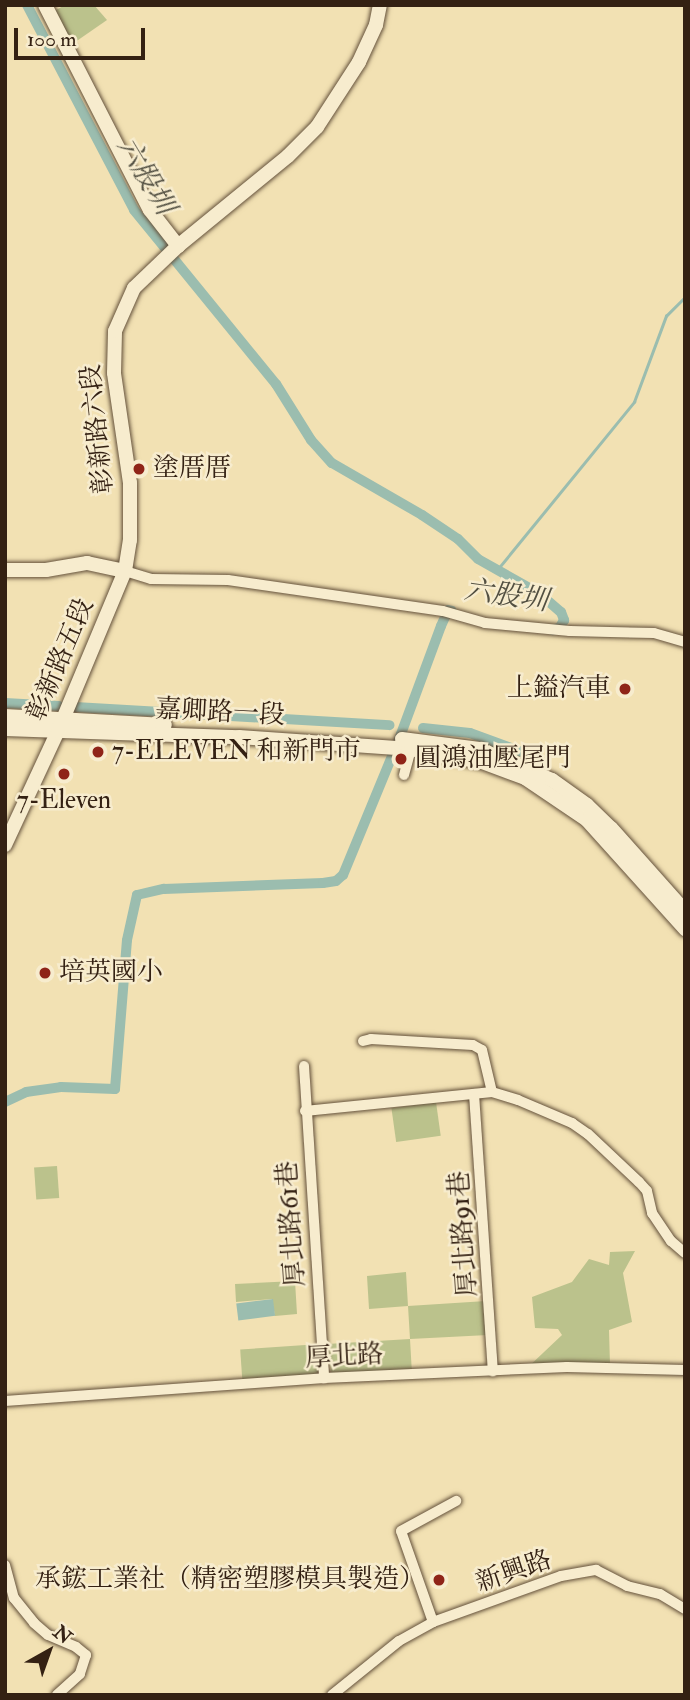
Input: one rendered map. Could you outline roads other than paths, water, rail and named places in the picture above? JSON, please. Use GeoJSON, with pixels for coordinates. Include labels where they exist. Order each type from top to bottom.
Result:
{"type":"FeatureCollection","features":[{"type":"Feature","properties":{"kind":"street"},"geometry":{"type":"LineString","coordinates":[[45,5],[150,210],[178,246],[288,156],[317,127],[359,62],[376,25],[380,5]]}},
{"type":"Feature","properties":{"kind":"street","name":"彰新路六段"},"geometry":{"type":"LineString","coordinates":[[125,570],[130,540],[130,483],[114,373],[115,331],[134,288],[178,246]]}},
{"type":"Feature","properties":{"kind":"street"},"geometry":{"type":"LineString","coordinates":[[5,570],[46,570],[87,563],[125,570],[151,579],[228,580],[443,611],[485,623],[654,633],[685,642]]}},
{"type":"Feature","properties":{"kind":"street","name":"彰新路五段"},"geometry":{"type":"LineString","coordinates":[[5,845],[60,725],[125,570]]}},
{"type":"Feature","properties":{"kind":"street"},"geometry":{"type":"LineString","coordinates":[[5,716],[60,725]]}},
{"type":"Feature","properties":{"kind":"street"},"geometry":{"type":"LineString","coordinates":[[5,729],[60,725]]}},
{"type":"Feature","properties":{"kind":"street","name":"嘉卿路一段"},"geometry":{"type":"LineString","coordinates":[[60,725],[411,744]]}},
{"type":"Feature","properties":{"kind":"street"},"geometry":{"type":"LineString","coordinates":[[404,775],[411,744]]}},
{"type":"Feature","properties":{"kind":"street"},"geometry":{"type":"LineString","coordinates":[[411,744],[479,749],[552,780],[587,805],[611,828],[685,911]]}},
{"type":"Feature","properties":{"kind":"street"},"geometry":{"type":"LineString","coordinates":[[411,744],[482,761],[525,778],[563,801],[603,835],[685,929]]}},
{"type":"Feature","properties":{"kind":"street"},"geometry":{"type":"LineString","coordinates":[[363,1041],[372,1039],[473,1045],[482,1050],[492,1092]]}},
{"type":"Feature","properties":{"kind":"street","name":"厚北路61巷"},"geometry":{"type":"LineString","coordinates":[[304,1066],[324,1378]]}},
{"type":"Feature","properties":{"kind":"street"},"geometry":{"type":"LineString","coordinates":[[305,1111],[492,1092],[548,1111],[588,1134],[639,1182],[647,1191],[652,1213],[671,1241],[685,1253]]}},
{"type":"Feature","properties":{"kind":"street","name":"厚北路91巷"},"geometry":{"type":"LineString","coordinates":[[474,1094],[493,1371]]}},
{"type":"Feature","properties":{"kind":"street","name":"厚北路"},"geometry":{"type":"LineString","coordinates":[[5,1401],[324,1378],[567,1367],[685,1370]]}},
{"type":"Feature","properties":{"kind":"street"},"geometry":{"type":"LineString","coordinates":[[433,1622],[401,1531],[456,1501]]}},
{"type":"Feature","properties":{"kind":"street"},"geometry":{"type":"LineString","coordinates":[[5,1565],[14,1598],[34,1623],[48,1635],[76,1647],[86,1655],[80,1674],[57,1695]]}},
{"type":"Feature","properties":{"kind":"street","name":"新興路"},"geometry":{"type":"LineString","coordinates":[[334,1695],[399,1641],[433,1622],[561,1576],[596,1570],[627,1586],[660,1594],[685,1609]]}},
{"type":"Feature","properties":{"kind":"waterway","name":"六股圳"},"geometry":{"type":"LineString","coordinates":[[27,5],[134,210],[276,384],[311,440],[332,463],[422,515],[458,539],[478,559],[540,594],[561,612],[564,620],[560,627],[553,630]]}},
{"type":"Feature","properties":{"kind":"waterway"},"geometry":{"type":"LineString","coordinates":[[497,570],[634,402],[666,316],[685,297]]}},
{"type":"Feature","properties":{"kind":"waterway","name":"六股圳"},"geometry":{"type":"LineString","coordinates":[[5,1102],[26,1092],[61,1087],[115,1089],[127,940],[137,895],[164,889],[323,883],[336,881],[343,875],[401,734],[441,626],[448,610],[452,611]]}},
{"type":"Feature","properties":{"kind":"waterway"},"geometry":{"type":"LineString","coordinates":[[5,703],[59,706]]}},
{"type":"Feature","properties":{"kind":"waterway"},"geometry":{"type":"LineString","coordinates":[[75,707],[389,725]]}},
{"type":"Feature","properties":{"kind":"waterway"},"geometry":{"type":"LineString","coordinates":[[423,728],[470,733],[522,752]]}},
{"type":"Feature","properties":{"kind":"place","name":"塗厝厝"},"geometry":{"type":"Point","coordinates":[139,469]}},
{"type":"Feature","properties":{"kind":"place","name":"上鎰汽車"},"geometry":{"type":"Point","coordinates":[625,689]}},
{"type":"Feature","properties":{"kind":"place","name":"7-ELEVEN 和新門市"},"geometry":{"type":"Point","coordinates":[98,752]}},
{"type":"Feature","properties":{"kind":"place","name":"圓鴻油壓尾門"},"geometry":{"type":"Point","coordinates":[401,759]}},
{"type":"Feature","properties":{"kind":"place","name":"7-Eleven"},"geometry":{"type":"Point","coordinates":[64,774]}},
{"type":"Feature","properties":{"kind":"place","name":"培英國小"},"geometry":{"type":"Point","coordinates":[45,973]}},
{"type":"Feature","properties":{"kind":"place","name":"承鋐工業社（精密塑膠模具製造）"},"geometry":{"type":"Point","coordinates":[439,1580]}}]}
